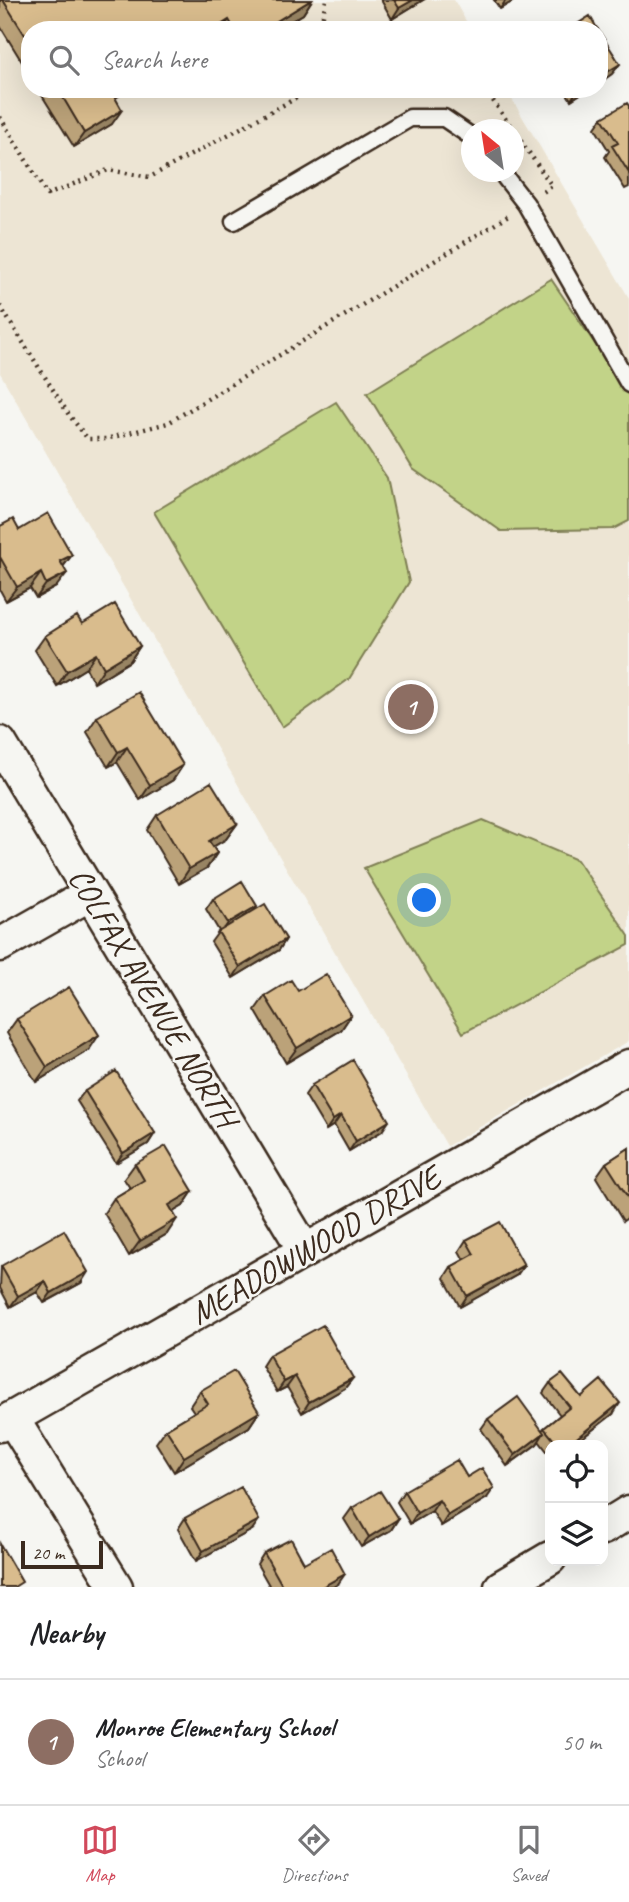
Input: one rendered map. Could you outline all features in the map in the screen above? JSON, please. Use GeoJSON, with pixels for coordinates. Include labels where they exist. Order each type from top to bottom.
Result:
{"type":"FeatureCollection","features":[{"type":"Feature","properties":{"kind":"street","name":"COLFAX AVENUE NORTH"},"geometry":{"type":"LineString","coordinates":[[0,743],[305,1251]]}},
{"type":"Feature","properties":{"kind":"street"},"geometry":{"type":"LineString","coordinates":[[0,945],[90,894]]}},
{"type":"Feature","properties":{"kind":"street","name":"MEADOWWOOD DRIVE"},"geometry":{"type":"LineString","coordinates":[[6,1421],[629,1066]]}},
{"type":"Feature","properties":{"kind":"street"},"geometry":{"type":"LineString","coordinates":[[6,1421],[116,1587]]}},
{"type":"Feature","properties":{"kind":"street"},"geometry":{"type":"LineString","coordinates":[[608,1525],[629,1513]]}},
{"type":"Feature","properties":{"kind":"street"},"geometry":{"type":"LineString","coordinates":[[501,1587],[545,1561]]}},
{"type":"Feature","properties":{"kind":"lane"},"geometry":{"type":"LineString","coordinates":[[234,221],[410,118],[444,118],[461,130]]}},
{"type":"Feature","properties":{"kind":"lane"},"geometry":{"type":"LineString","coordinates":[[509,182],[526,204],[629,384]]}},
{"type":"Feature","properties":{"kind":"path"},"geometry":{"type":"LineString","coordinates":[[322,21],[326,0]]}},
{"type":"Feature","properties":{"kind":"path"},"geometry":{"type":"LineString","coordinates":[[0,117],[47,195],[108,170],[150,177],[296,98]]}},
{"type":"Feature","properties":{"kind":"path"},"geometry":{"type":"LineString","coordinates":[[0,306],[76,423],[89,439],[106,439],[168,423],[500,222]]}},
{"type":"Feature","properties":{"kind":"shaded area"},"geometry":{"type":"Polygon","coordinates":[[[0,0],[454,0],[466,21],[21,21],[21,98],[511,98],[524,119],[461,119],[461,182],[524,182],[524,120],[629,298],[629,1041],[447,1146],[0,373],[0,0]]]}},
{"type":"Feature","properties":{"kind":"green space"},"geometry":{"type":"Polygon","coordinates":[[[551,279],[629,394],[629,521],[613,529],[501,531],[413,469],[367,393],[551,279]]]}},
{"type":"Feature","properties":{"kind":"green space"},"geometry":{"type":"Polygon","coordinates":[[[336,402],[387,478],[409,582],[349,679],[282,727],[154,512],[336,402]]]}},
{"type":"Feature","properties":{"kind":"green space"},"geometry":{"type":"Polygon","coordinates":[[[483,820],[577,860],[629,936],[629,945],[463,1033],[364,868],[483,820]]]}},
{"type":"Feature","properties":{"kind":"building"},"geometry":{"type":"Polygon","coordinates":[[[3,0],[311,0],[277,21],[21,21],[21,29],[3,0]]]}},
{"type":"Feature","properties":{"kind":"building"},"geometry":{"type":"Polygon","coordinates":[[[394,0],[413,0],[399,8],[394,0]]]}},
{"type":"Feature","properties":{"kind":"building"},"geometry":{"type":"Polygon","coordinates":[[[608,45],[620,64],[608,71],[608,45]]]}},
{"type":"Feature","properties":{"kind":"building"},"geometry":{"type":"Polygon","coordinates":[[[63,98],[115,98],[122,110],[84,133],[63,98]]]}},
{"type":"Feature","properties":{"kind":"building"},"geometry":{"type":"Polygon","coordinates":[[[627,103],[629,173],[612,146],[618,143],[602,118],[627,103]]]}},
{"type":"Feature","properties":{"kind":"building"},"geometry":{"type":"Polygon","coordinates":[[[48,513],[72,555],[60,561],[67,573],[46,584],[41,573],[17,587],[0,557],[0,526],[13,519],[19,530],[48,513]]]}},
{"type":"Feature","properties":{"kind":"building"},"geometry":{"type":"Polygon","coordinates":[[[115,604],[140,646],[104,668],[96,654],[67,671],[45,636],[77,616],[82,624],[115,604]]]}},
{"type":"Feature","properties":{"kind":"building"},"geometry":{"type":"Polygon","coordinates":[[[139,692],[183,765],[150,785],[127,747],[118,752],[97,717],[139,692]]]}},
{"type":"Feature","properties":{"kind":"building"},"geometry":{"type":"Polygon","coordinates":[[[211,782],[237,824],[209,841],[217,853],[189,869],[157,815],[211,782]]]}},
{"type":"Feature","properties":{"kind":"building"},"geometry":{"type":"Polygon","coordinates":[[[242,881],[257,906],[228,923],[213,899],[242,881]]]}},
{"type":"Feature","properties":{"kind":"building"},"geometry":{"type":"Polygon","coordinates":[[[265,904],[286,939],[240,967],[218,932],[265,904]]]}},
{"type":"Feature","properties":{"kind":"building"},"geometry":{"type":"Polygon","coordinates":[[[326,974],[351,1015],[297,1048],[265,996],[291,980],[298,991],[326,974]]]}},
{"type":"Feature","properties":{"kind":"building"},"geometry":{"type":"Polygon","coordinates":[[[69,987],[99,1035],[47,1067],[17,1019],[69,987]]]}},
{"type":"Feature","properties":{"kind":"building"},"geometry":{"type":"Polygon","coordinates":[[[353,1060],[389,1121],[356,1141],[341,1115],[333,1120],[312,1085],[353,1060]]]}},
{"type":"Feature","properties":{"kind":"building"},"geometry":{"type":"Polygon","coordinates":[[[116,1071],[155,1133],[123,1153],[85,1091],[116,1071]]]}},
{"type":"Feature","properties":{"kind":"building"},"geometry":{"type":"Polygon","coordinates":[[[166,1146],[193,1191],[169,1205],[177,1219],[140,1241],[114,1198],[144,1180],[135,1164],[166,1146]]]}},
{"type":"Feature","properties":{"kind":"building"},"geometry":{"type":"Polygon","coordinates":[[[629,1148],[629,1199],[606,1163],[629,1148]]]}},
{"type":"Feature","properties":{"kind":"building"},"geometry":{"type":"Polygon","coordinates":[[[500,1222],[524,1265],[467,1296],[451,1267],[474,1254],[466,1240],[500,1222]]]}},
{"type":"Feature","properties":{"kind":"building"},"geometry":{"type":"Polygon","coordinates":[[[64,1230],[88,1272],[51,1293],[45,1281],[18,1296],[1,1266],[64,1230]]]}},
{"type":"Feature","properties":{"kind":"building"},"geometry":{"type":"Polygon","coordinates":[[[323,1325],[353,1378],[309,1402],[295,1376],[284,1382],[269,1355],[323,1325]]]}},
{"type":"Feature","properties":{"kind":"building"},"geometry":{"type":"Polygon","coordinates":[[[234,1371],[259,1412],[184,1457],[166,1429],[208,1404],[200,1391],[234,1371]]]}},
{"type":"Feature","properties":{"kind":"building"},"geometry":{"type":"Polygon","coordinates":[[[562,1374],[581,1397],[601,1380],[620,1403],[574,1440],[554,1440],[544,1428],[570,1407],[550,1383],[562,1374]]]}},
{"type":"Feature","properties":{"kind":"building"},"geometry":{"type":"Polygon","coordinates":[[[518,1397],[544,1433],[515,1455],[488,1419],[518,1397]]]}},
{"type":"Feature","properties":{"kind":"building"},"geometry":{"type":"Polygon","coordinates":[[[457,1460],[467,1477],[482,1468],[494,1488],[448,1515],[439,1500],[417,1513],[404,1491],[457,1460]]]}},
{"type":"Feature","properties":{"kind":"building"},"geometry":{"type":"Polygon","coordinates":[[[241,1487],[259,1520],[203,1551],[185,1518],[241,1487]]]}},
{"type":"Feature","properties":{"kind":"building"},"geometry":{"type":"Polygon","coordinates":[[[380,1491],[398,1519],[369,1537],[352,1508],[380,1491]]]}},
{"type":"Feature","properties":{"kind":"building"},"geometry":{"type":"Polygon","coordinates":[[[291,1539],[304,1563],[331,1548],[345,1574],[322,1587],[283,1587],[264,1553],[291,1539]]]}},
{"type":"Feature","properties":{"kind":"building"},"geometry":{"type":"Polygon","coordinates":[[[0,1544],[22,1582],[14,1587],[0,1587],[0,1544]]]}},
{"type":"Feature","properties":{"kind":"place","name":"Monroe Elementary School"},"geometry":{"type":"Point","coordinates":[411,707]}}]}
